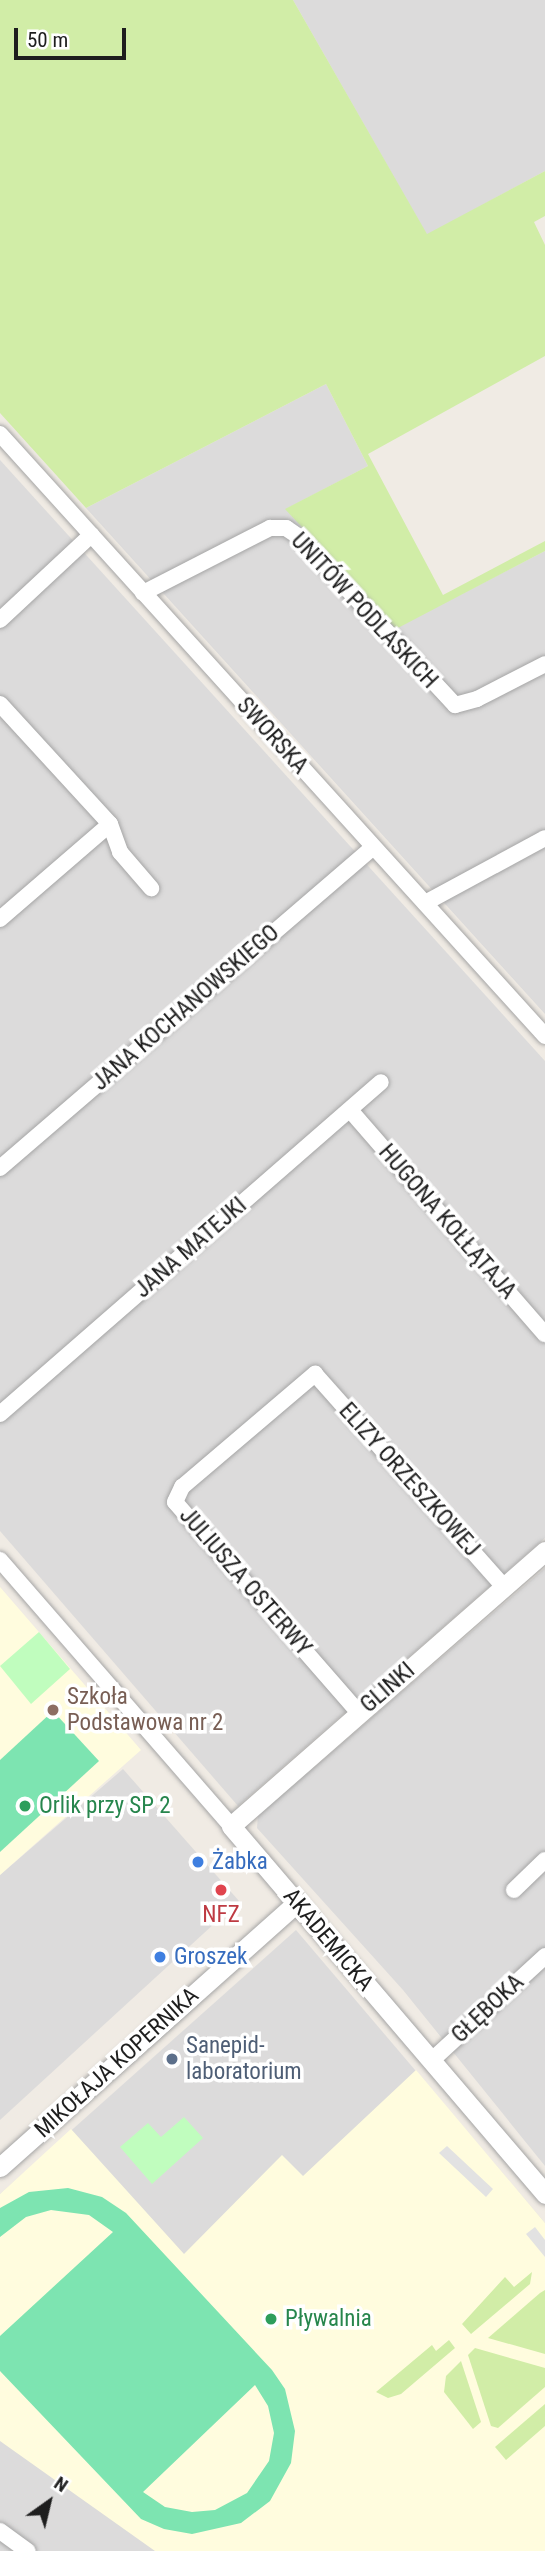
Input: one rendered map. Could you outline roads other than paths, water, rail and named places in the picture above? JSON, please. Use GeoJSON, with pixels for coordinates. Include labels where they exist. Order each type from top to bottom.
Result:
{"type":"FeatureCollection","features":[{"type":"Feature","properties":{"kind":"street","name":"SWORSKA"},"geometry":{"type":"LineString","coordinates":[[0,434],[545,1036]]}},
{"type":"Feature","properties":{"kind":"street","name":"UNITÓW PODLASKICH"},"geometry":{"type":"LineString","coordinates":[[143,593],[270,528],[286,528],[298,536],[455,705],[477,699],[545,664]]}},
{"type":"Feature","properties":{"kind":"street"},"geometry":{"type":"LineString","coordinates":[[0,621],[91,535]]}},
{"type":"Feature","properties":{"kind":"street"},"geometry":{"type":"LineString","coordinates":[[0,704],[110,824],[120,852],[151,888]]}},
{"type":"Feature","properties":{"kind":"street"},"geometry":{"type":"LineString","coordinates":[[0,919],[110,824]]}},
{"type":"Feature","properties":{"kind":"street"},"geometry":{"type":"LineString","coordinates":[[425,903],[545,838]]}},
{"type":"Feature","properties":{"kind":"street","name":"JANA KOCHANOWSKIEGO"},"geometry":{"type":"LineString","coordinates":[[0,1168],[372,848]]}},
{"type":"Feature","properties":{"kind":"street","name":"JANA MATEJKI"},"geometry":{"type":"LineString","coordinates":[[0,1414],[381,1082]]}},
{"type":"Feature","properties":{"kind":"street","name":"HUGONA KOŁŁĄTAJA"},"geometry":{"type":"LineString","coordinates":[[350,1110],[545,1334]]}},
{"type":"Feature","properties":{"kind":"street","name":"ELIZY ORZESZKOWEJ"},"geometry":{"type":"LineString","coordinates":[[315,1374],[504,1587]]}},
{"type":"Feature","properties":{"kind":"street","name":"JULIUSZA OSTERWY"},"geometry":{"type":"LineString","coordinates":[[315,1374],[182,1487],[175,1502],[359,1713]]}},
{"type":"Feature","properties":{"kind":"street","name":"GLINKI"},"geometry":{"type":"LineString","coordinates":[[231,1826],[545,1551]]}},
{"type":"Feature","properties":{"kind":"street","name":"AKADEMICKA"},"geometry":{"type":"LineString","coordinates":[[0,1560],[297,1902],[545,2194]]}},
{"type":"Feature","properties":{"kind":"street"},"geometry":{"type":"LineString","coordinates":[[514,1890],[545,1860]]}},
{"type":"Feature","properties":{"kind":"street","name":"MIKOŁAJA KOPERNIKA"},"geometry":{"type":"LineString","coordinates":[[0,2167],[297,1902]]}},
{"type":"Feature","properties":{"kind":"street","name":"GŁĘBOKA"},"geometry":{"type":"LineString","coordinates":[[432,2061],[545,1956]]}},
{"type":"Feature","properties":{"kind":"street"},"geometry":{"type":"LineString","coordinates":[[0,2531],[28,2551]]}},
{"type":"Feature","properties":{"kind":"place","name":"Szkoła Podstawowa nr 2"},"geometry":{"type":"Point","coordinates":[53,1710]}},
{"type":"Feature","properties":{"kind":"place","name":"Orlik przy SP 2"},"geometry":{"type":"Point","coordinates":[25,1806]}},
{"type":"Feature","properties":{"kind":"place","name":"Żabka"},"geometry":{"type":"Point","coordinates":[198,1862]}},
{"type":"Feature","properties":{"kind":"place","name":"NFZ"},"geometry":{"type":"Point","coordinates":[221,1890]}},
{"type":"Feature","properties":{"kind":"place","name":"Groszek"},"geometry":{"type":"Point","coordinates":[160,1957]}},
{"type":"Feature","properties":{"kind":"place","name":"Sanepid- laboratorium"},"geometry":{"type":"Point","coordinates":[172,2059]}},
{"type":"Feature","properties":{"kind":"place","name":"Pływalnia"},"geometry":{"type":"Point","coordinates":[271,2319]}}]}
